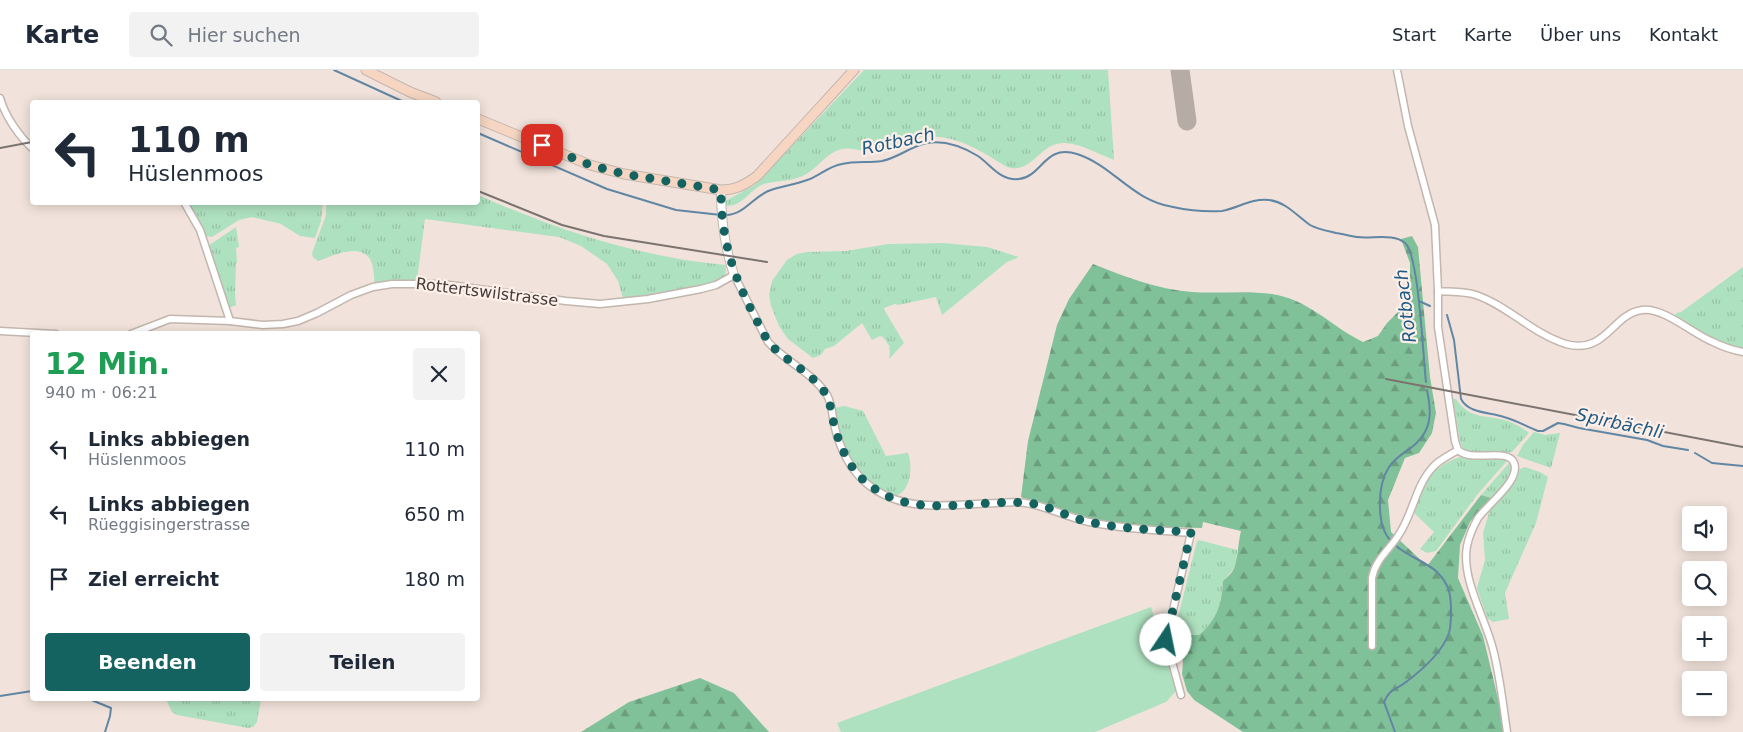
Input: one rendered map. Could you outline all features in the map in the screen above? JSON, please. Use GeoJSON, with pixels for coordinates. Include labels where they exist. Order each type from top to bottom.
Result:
{"type":"FeatureCollection","features":[{"type":"Feature","properties":{"kind":"main road"},"geometry":{"type":"LineString","coordinates":[[366,70],[431,100]]}},
{"type":"Feature","properties":{"kind":"main road"},"geometry":{"type":"LineString","coordinates":[[480,120],[590,165],[624,174],[721,190],[733,190],[748,183],[756,176],[854,70]]}},
{"type":"Feature","properties":{"kind":"street"},"geometry":{"type":"LineString","coordinates":[[1397,70],[1408,126],[1435,225],[1438,327],[1455,441],[1458,450],[1466,455],[1508,456],[1514,461],[1515,467],[1514,477],[1488,505],[1475,523],[1469,539],[1466,557],[1468,575],[1494,651],[1507,732]]}},
{"type":"Feature","properties":{"kind":"street"},"geometry":{"type":"LineString","coordinates":[[0,98],[2,106],[16,129],[30,146]]}},
{"type":"Feature","properties":{"kind":"street"},"geometry":{"type":"LineString","coordinates":[[721,190],[723,224],[729,259],[734,275],[768,342],[811,377],[828,397],[841,446],[850,464],[866,483],[882,494],[896,500],[923,506],[1009,502],[1030,503],[1089,522],[1130,528],[1191,532],[1166,640],[1181,696]]}},
{"type":"Feature","properties":{"kind":"street"},"geometry":{"type":"LineString","coordinates":[[186,205],[200,230],[230,321]]}},
{"type":"Feature","properties":{"kind":"street","name":"Rottertswilstrasse"},"geometry":{"type":"LineString","coordinates":[[139,331],[170,319],[230,321],[263,325],[283,324],[298,321],[317,313],[351,295],[373,287],[392,284],[414,282],[442,284],[600,304],[648,299],[701,290],[716,285],[734,275]]}},
{"type":"Feature","properties":{"kind":"street"},"geometry":{"type":"LineString","coordinates":[[1438,291],[1476,295],[1552,338],[1567,344],[1591,344],[1600,340],[1629,315],[1642,310],[1654,311],[1668,316],[1712,342],[1743,352]]}},
{"type":"Feature","properties":{"kind":"street"},"geometry":{"type":"LineString","coordinates":[[0,331],[30,333]]}},
{"type":"Feature","properties":{"kind":"street"},"geometry":{"type":"LineString","coordinates":[[1372,646],[1372,578],[1375,567],[1407,522],[1425,478],[1434,466],[1458,450]]}},
{"type":"Feature","properties":{"kind":"green space"},"geometry":{"type":"Polygon","coordinates":[[[864,70],[1108,70],[1114,160],[1084,147],[1065,143],[1049,147],[1030,163],[1023,166],[1016,168],[1007,167],[962,142],[938,137],[925,137],[907,140],[887,150],[875,153],[856,149],[842,149],[828,156],[803,176],[764,184],[737,204],[725,206],[726,201],[755,185],[864,70]]]}},
{"type":"Feature","properties":{"kind":"green space"},"geometry":{"type":"Polygon","coordinates":[[[480,196],[548,223],[620,246],[698,262],[726,265],[725,274],[718,281],[707,285],[623,298],[618,281],[607,264],[581,246],[559,237],[425,219],[417,280],[391,281],[375,285],[371,261],[361,252],[346,252],[318,261],[313,257],[312,253],[326,215],[326,205],[480,205],[480,196]]]}},
{"type":"Feature","properties":{"kind":"green space"},"geometry":{"type":"Polygon","coordinates":[[[188,205],[323,205],[321,221],[315,238],[300,236],[281,224],[252,217],[239,220],[212,237],[205,236],[188,205]]]}},
{"type":"Feature","properties":{"kind":"green space"},"geometry":{"type":"Polygon","coordinates":[[[236,227],[239,247],[236,248],[236,305],[229,308],[208,246],[236,227]]]}},
{"type":"Feature","properties":{"kind":"green space"},"geometry":{"type":"Polygon","coordinates":[[[1412,236],[1418,247],[1430,377],[1436,413],[1432,433],[1419,453],[1405,458],[1388,500],[1391,532],[1427,566],[1481,495],[1491,498],[1470,522],[1460,545],[1458,578],[1483,636],[1506,732],[1243,732],[1194,700],[1187,691],[1182,674],[1183,662],[1181,653],[1191,635],[1199,635],[1210,623],[1217,611],[1220,604],[1223,581],[1232,572],[1236,564],[1241,531],[1203,522],[1202,528],[1134,526],[1099,521],[1021,497],[1028,441],[1057,325],[1069,299],[1093,264],[1141,282],[1166,288],[1202,292],[1262,293],[1285,297],[1308,307],[1363,342],[1378,336],[1387,323],[1405,305],[1410,295],[1410,263],[1401,239],[1412,236]]]}},
{"type":"Feature","properties":{"kind":"green space"},"geometry":{"type":"Polygon","coordinates":[[[943,243],[987,247],[1019,257],[1007,262],[942,315],[936,297],[895,304],[884,308],[904,343],[889,359],[890,347],[883,337],[880,336],[872,340],[862,323],[834,346],[825,349],[821,355],[813,358],[788,339],[779,326],[769,295],[772,281],[787,260],[797,254],[846,251],[888,244],[943,243]]]}},
{"type":"Feature","properties":{"kind":"green space"},"geometry":{"type":"Polygon","coordinates":[[[1743,267],[1743,349],[1712,339],[1675,317],[1676,313],[1681,312],[1743,267]]]}},
{"type":"Feature","properties":{"kind":"green space"},"geometry":{"type":"Polygon","coordinates":[[[1453,399],[1456,399],[1467,411],[1480,416],[1508,421],[1529,433],[1512,452],[1473,452],[1463,449],[1453,399]]]}},
{"type":"Feature","properties":{"kind":"green space"},"geometry":{"type":"Polygon","coordinates":[[[844,406],[863,411],[886,456],[908,453],[910,458],[910,478],[901,493],[896,496],[875,486],[866,479],[852,461],[839,430],[835,408],[844,406]]]}},
{"type":"Feature","properties":{"kind":"green space"},"geometry":{"type":"Polygon","coordinates":[[[1534,432],[1545,435],[1560,433],[1551,468],[1517,456],[1534,432]]]}},
{"type":"Feature","properties":{"kind":"green space"},"geometry":{"type":"Polygon","coordinates":[[[1460,457],[1466,459],[1503,459],[1507,461],[1477,495],[1436,551],[1427,553],[1420,549],[1434,532],[1414,513],[1425,485],[1430,478],[1441,466],[1460,457]]]}},
{"type":"Feature","properties":{"kind":"green space"},"geometry":{"type":"Polygon","coordinates":[[[1509,463],[1512,471],[1505,483],[1491,498],[1481,495],[1509,463]]]}},
{"type":"Feature","properties":{"kind":"green space"},"geometry":{"type":"Polygon","coordinates":[[[1525,467],[1548,477],[1536,523],[1505,593],[1509,619],[1493,622],[1487,618],[1477,588],[1485,560],[1483,533],[1491,506],[1515,482],[1520,469],[1525,467]]]}},
{"type":"Feature","properties":{"kind":"green space"},"geometry":{"type":"Polygon","coordinates":[[[1197,541],[1237,550],[1236,560],[1232,570],[1223,581],[1220,604],[1214,617],[1199,635],[1191,635],[1184,646],[1177,644],[1173,640],[1197,541]]]}},
{"type":"Feature","properties":{"kind":"green space"},"geometry":{"type":"Polygon","coordinates":[[[1151,607],[1176,691],[1166,702],[1095,732],[841,732],[837,723],[1151,607]]]}},
{"type":"Feature","properties":{"kind":"green space"},"geometry":{"type":"Polygon","coordinates":[[[700,678],[734,693],[769,732],[581,732],[629,702],[700,678]]]}},
{"type":"Feature","properties":{"kind":"green space"},"geometry":{"type":"Polygon","coordinates":[[[167,701],[261,701],[257,722],[253,727],[248,728],[177,715],[172,712],[167,701]]]}},
{"type":"Feature","properties":{"kind":"waterway","name":"Rotbach"},"geometry":{"type":"LineString","coordinates":[[334,70],[400,100]]}},
{"type":"Feature","properties":{"kind":"waterway","name":"Rotbach"},"geometry":{"type":"LineString","coordinates":[[480,134],[607,189],[676,210],[721,215]]}},
{"type":"Feature","properties":{"kind":"waterway","name":"Rotbach"},"geometry":{"type":"LineString","coordinates":[[726,215],[739,212],[759,196],[771,190],[810,179],[833,166],[847,163],[882,161],[915,147],[934,142],[947,143],[966,150],[978,156],[996,172],[1012,179],[1027,177],[1057,153],[1077,154],[1102,166],[1145,197],[1158,203],[1184,209],[1222,211],[1257,200],[1275,201],[1286,206],[1310,225],[1319,229],[1357,237],[1389,237],[1405,243],[1410,251],[1417,285],[1426,382]]}},
{"type":"Feature","properties":{"kind":"waterway"},"geometry":{"type":"LineString","coordinates":[[1419,301],[1430,306]]}},
{"type":"Feature","properties":{"kind":"waterway","name":"Spirbächli"},"geometry":{"type":"LineString","coordinates":[[1447,315],[1454,340],[1461,399],[1474,410],[1508,418],[1538,431],[1543,431],[1558,423],[1688,450]]}},
{"type":"Feature","properties":{"kind":"waterway","name":"Rotbach"},"geometry":{"type":"LineString","coordinates":[[1391,541],[1386,534],[1381,516],[1380,494],[1382,484],[1393,462],[1422,438],[1425,432],[1430,412],[1427,390]]}},
{"type":"Feature","properties":{"kind":"waterway","name":"Spirbächli"},"geometry":{"type":"LineString","coordinates":[[1695,453],[1712,463],[1743,466]]}},
{"type":"Feature","properties":{"kind":"waterway","name":"Rotbach"},"geometry":{"type":"LineString","coordinates":[[1395,545],[1432,568],[1441,576],[1450,599],[1451,625],[1442,647],[1431,660],[1402,685],[1391,691],[1384,702],[1395,732]]}},
{"type":"Feature","properties":{"kind":"waterway"},"geometry":{"type":"LineString","coordinates":[[0,696],[30,691]]}},
{"type":"Feature","properties":{"kind":"waterway"},"geometry":{"type":"LineString","coordinates":[[94,701],[111,708],[105,732]]}},
{"type":"Feature","properties":{"kind":"taxiway"},"geometry":{"type":"LineString","coordinates":[[1180,70],[1187,121]]}},
{"type":"Feature","properties":{"kind":"railway"},"geometry":{"type":"LineString","coordinates":[[0,148],[30,142]]}},
{"type":"Feature","properties":{"kind":"railway"},"geometry":{"type":"LineString","coordinates":[[480,192],[562,225],[604,236],[767,262]]}},
{"type":"Feature","properties":{"kind":"railway"},"geometry":{"type":"LineString","coordinates":[[1386,379],[1743,447]]}},
{"type":"Feature","properties":{"kind":"route"},"geometry":{"type":"LineString","coordinates":[[542,145],[590,165],[624,174],[721,190],[721,207],[729,259],[734,275],[751,310],[768,342],[811,377],[828,397],[841,446],[850,464],[866,483],[882,494],[913,505],[1030,503],[1089,522],[1130,528],[1191,532],[1166,640]]}}]}
